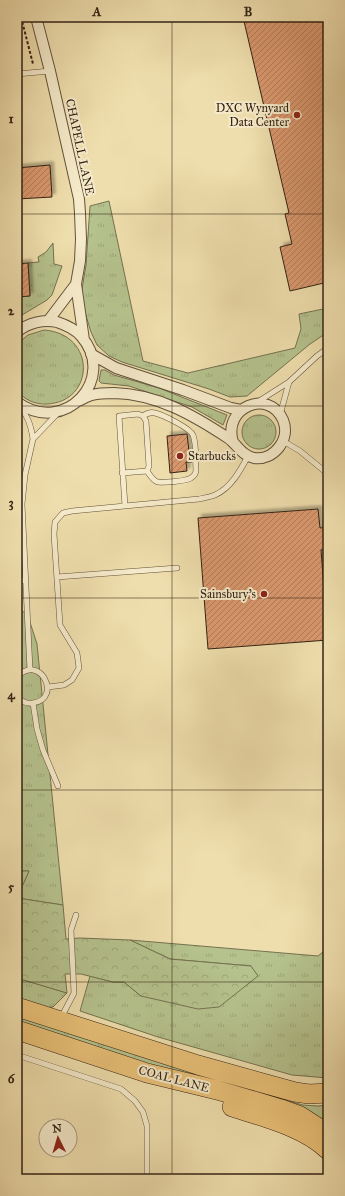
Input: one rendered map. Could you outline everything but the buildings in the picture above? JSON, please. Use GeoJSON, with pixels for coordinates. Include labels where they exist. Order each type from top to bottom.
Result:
{"type":"FeatureCollection","features":[{"type":"Feature","properties":{"kind":"highway","name":"COAL LANE"},"geometry":{"type":"LineString","coordinates":[[17,1007],[198,1065],[295,1092],[309,1094],[328,1093]]}},
{"type":"Feature","properties":{"kind":"highway","name":"COAL LANE"},"geometry":{"type":"LineString","coordinates":[[17,1030],[147,1073],[217,1090],[281,1108],[300,1116],[328,1134]]}},
{"type":"Feature","properties":{"kind":"highway"},"geometry":{"type":"LineString","coordinates":[[147,1073],[210,1099],[300,1132],[328,1150]]}},
{"type":"Feature","properties":{"kind":"street","name":"CHAPELL LANE"},"geometry":{"type":"LineString","coordinates":[[36,17],[75,179],[80,213],[80,261],[76,284],[84,340]]}},
{"type":"Feature","properties":{"kind":"street","name":"CHAPELL LANE"},"geometry":{"type":"LineString","coordinates":[[48,321],[76,284]]}},
{"type":"Feature","properties":{"kind":"street"},"geometry":{"type":"LineString","coordinates":[[18,331],[33,323],[48,321],[61,323],[68,326],[84,340],[93,362],[92,379],[78,401]]}},
{"type":"Feature","properties":{"kind":"street"},"geometry":{"type":"LineString","coordinates":[[91,354],[116,368],[183,390],[231,408],[241,410]]}},
{"type":"Feature","properties":{"kind":"street"},"geometry":{"type":"LineString","coordinates":[[17,402],[39,413],[52,413],[64,410],[78,401],[93,395],[107,393],[133,394],[170,405],[192,415],[233,442]]}},
{"type":"Feature","properties":{"kind":"street"},"geometry":{"type":"LineString","coordinates":[[253,404],[258,404],[268,406],[280,415],[284,425],[285,435],[278,450],[269,456],[259,458],[248,456],[239,450],[233,442],[231,436],[232,423],[234,418],[241,410],[253,404]]}},
{"type":"Feature","properties":{"kind":"lane"},"geometry":{"type":"LineString","coordinates":[[17,74],[50,71]]}},
{"type":"Feature","properties":{"kind":"lane"},"geometry":{"type":"LineString","coordinates":[[253,404],[289,382],[328,348]]}},
{"type":"Feature","properties":{"kind":"lane"},"geometry":{"type":"LineString","coordinates":[[280,415],[289,382]]}},
{"type":"Feature","properties":{"kind":"lane"},"geometry":{"type":"LineString","coordinates":[[17,402],[26,413],[34,439]]}},
{"type":"Feature","properties":{"kind":"lane"},"geometry":{"type":"LineString","coordinates":[[30,670],[22,504],[25,475],[34,439],[58,413],[64,410]]}},
{"type":"Feature","properties":{"kind":"lane"},"geometry":{"type":"LineString","coordinates":[[125,506],[119,416],[138,414],[144,416],[149,413],[155,413],[168,418],[191,432],[194,438],[196,470],[195,474],[191,478],[184,480],[157,482],[151,478],[147,470],[149,466],[146,421],[144,416]]}},
{"type":"Feature","properties":{"kind":"lane"},"geometry":{"type":"LineString","coordinates":[[283,441],[300,451],[328,474]]}},
{"type":"Feature","properties":{"kind":"lane"},"geometry":{"type":"LineString","coordinates":[[48,687],[64,685],[72,680],[79,668],[77,653],[60,624],[54,534],[55,522],[64,513],[72,511],[199,499],[214,495],[228,487],[240,471],[248,456]]}},
{"type":"Feature","properties":{"kind":"lane"},"geometry":{"type":"LineString","coordinates":[[122,474],[147,470]]}},
{"type":"Feature","properties":{"kind":"lane"},"geometry":{"type":"LineString","coordinates":[[57,577],[177,568]]}},
{"type":"Feature","properties":{"kind":"lane"},"geometry":{"type":"LineString","coordinates":[[17,581],[25,580]]}},
{"type":"Feature","properties":{"kind":"lane"},"geometry":{"type":"LineString","coordinates":[[17,677],[21,673],[30,670],[38,672],[42,674],[48,687],[45,696],[33,703],[23,702],[17,696]]}},
{"type":"Feature","properties":{"kind":"lane"},"geometry":{"type":"LineString","coordinates":[[33,703],[37,729],[43,750],[58,786]]}},
{"type":"Feature","properties":{"kind":"lane"},"geometry":{"type":"LineString","coordinates":[[60,1021],[74,994],[71,930],[76,915]]}},
{"type":"Feature","properties":{"kind":"lane"},"geometry":{"type":"LineString","coordinates":[[17,1055],[121,1089],[136,1101],[143,1112],[147,1126],[147,1179]]}},
{"type":"Feature","properties":{"kind":"path"},"geometry":{"type":"LineString","coordinates":[[21,17],[35,73]]}},
{"type":"Feature","properties":{"kind":"green space"},"geometry":{"type":"Polygon","coordinates":[[[109,201],[143,361],[188,373],[295,348],[301,329],[299,314],[328,308],[328,332],[310,344],[247,396],[230,397],[122,362],[109,356],[97,345],[91,332],[83,306],[82,289],[86,265],[90,206],[109,201]]]}},
{"type":"Feature","properties":{"kind":"green space"},"geometry":{"type":"Polygon","coordinates":[[[53,243],[54,264],[62,266],[52,295],[47,300],[17,318],[17,297],[30,296],[28,263],[39,262],[38,257],[46,252],[53,243]]]}},
{"type":"Feature","properties":{"kind":"green space"},"geometry":{"type":"Polygon","coordinates":[[[44,330],[61,334],[74,343],[81,355],[83,368],[81,381],[74,392],[63,400],[47,404],[38,404],[23,397],[17,391],[17,344],[28,335],[44,330]]]}},
{"type":"Feature","properties":{"kind":"green space"},"geometry":{"type":"Polygon","coordinates":[[[101,370],[159,388],[227,415],[223,425],[192,407],[129,386],[101,383],[99,381],[101,370]]]}},
{"type":"Feature","properties":{"kind":"green space"},"geometry":{"type":"Polygon","coordinates":[[[256,415],[262,415],[271,420],[275,426],[275,438],[271,444],[262,449],[256,449],[247,444],[242,435],[242,429],[247,420],[256,415]]]}},
{"type":"Feature","properties":{"kind":"green space"},"geometry":{"type":"Polygon","coordinates":[[[17,606],[28,616],[37,644],[63,905],[17,898],[29,871],[17,871],[17,606]]]}},
{"type":"Feature","properties":{"kind":"green space"},"geometry":{"type":"Polygon","coordinates":[[[17,871],[29,871],[17,898],[17,871]]]}},
{"type":"Feature","properties":{"kind":"green space"},"geometry":{"type":"Polygon","coordinates":[[[17,898],[63,905],[66,939],[80,938],[130,940],[170,959],[251,966],[258,976],[219,1007],[198,1009],[141,996],[124,982],[113,982],[81,974],[65,974],[67,993],[17,978],[17,898]]]}},
{"type":"Feature","properties":{"kind":"green space"},"geometry":{"type":"Polygon","coordinates":[[[130,940],[318,956],[328,948],[328,1078],[292,1075],[158,1037],[80,1011],[90,976],[113,982],[124,982],[141,996],[251,966],[170,959],[130,940]]]}},
{"type":"Feature","properties":{"kind":"green space"},"geometry":{"type":"Polygon","coordinates":[[[17,978],[67,993],[53,1007],[41,1008],[17,1000],[17,978]]]}},
{"type":"Feature","properties":{"kind":"green space"},"geometry":{"type":"Polygon","coordinates":[[[17,1015],[242,1088],[303,1105],[328,1105],[328,1123],[17,1024],[17,1015]]]}},
{"type":"Feature","properties":{"kind":"place","name":"DXC Wynyard Data Center"},"geometry":{"type":"Point","coordinates":[297,115]}},
{"type":"Feature","properties":{"kind":"place","name":"Starbucks"},"geometry":{"type":"Point","coordinates":[180,456]}},
{"type":"Feature","properties":{"kind":"place","name":"Sainsbury's"},"geometry":{"type":"Point","coordinates":[264,594]}}]}
